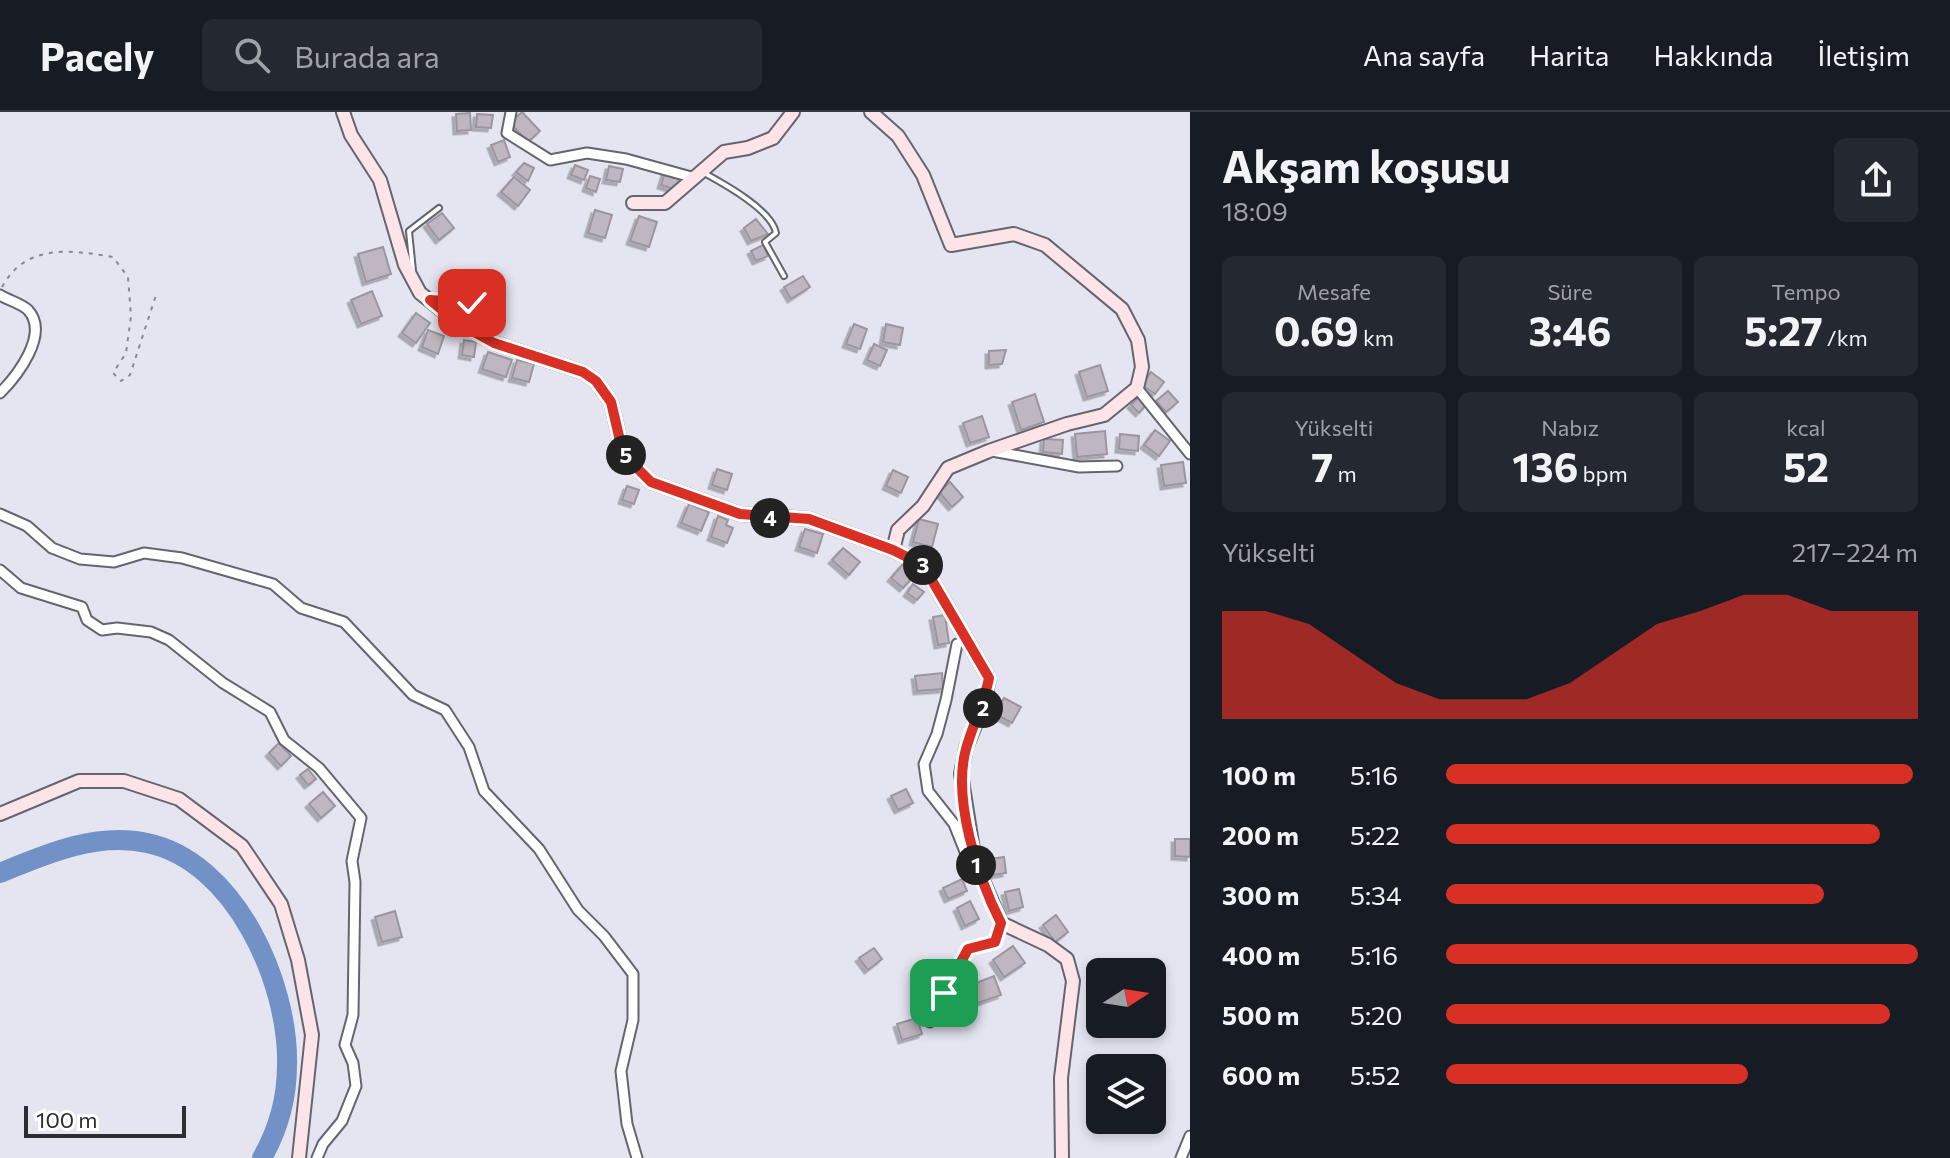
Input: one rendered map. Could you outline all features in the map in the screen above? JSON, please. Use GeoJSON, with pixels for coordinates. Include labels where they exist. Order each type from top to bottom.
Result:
{"type":"FeatureCollection","features":[{"type":"Feature","properties":{"kind":"street"},"geometry":{"type":"LineString","coordinates":[[343,112],[351,135],[380,180],[405,265],[420,293],[458,323],[494,343],[583,372],[596,381],[611,402],[622,449],[651,482],[740,514],[809,519],[893,550],[923,565],[989,678],[984,703],[966,748],[961,774],[975,862],[1001,923],[995,942],[968,949],[930,1022]]}},
{"type":"Feature","properties":{"kind":"street"},"geometry":{"type":"LineString","coordinates":[[511,112],[507,133],[550,160],[587,153],[699,175]]}},
{"type":"Feature","properties":{"kind":"street"},"geometry":{"type":"LineString","coordinates":[[633,203],[665,203],[724,152],[748,148],[773,138],[793,112]]}},
{"type":"Feature","properties":{"kind":"street"},"geometry":{"type":"LineString","coordinates":[[871,112],[898,136],[923,175],[951,245],[1014,234],[1045,245],[1122,309],[1138,340],[1142,367],[1137,388],[1104,415],[1067,424],[948,468],[923,506],[898,530],[893,550]]}},
{"type":"Feature","properties":{"kind":"street"},"geometry":{"type":"LineString","coordinates":[[0,296],[28,311],[36,329],[31,349],[12,382],[0,393]]}},
{"type":"Feature","properties":{"kind":"street"},"geometry":{"type":"LineString","coordinates":[[1137,388],[1190,454]]}},
{"type":"Feature","properties":{"kind":"street"},"geometry":{"type":"LineString","coordinates":[[989,451],[1079,467],[1117,466]]}},
{"type":"Feature","properties":{"kind":"street"},"geometry":{"type":"LineString","coordinates":[[0,514],[27,526],[52,548],[80,559],[114,562],[144,553],[182,558],[273,584],[301,608],[344,622],[413,695],[445,710],[469,747],[484,791],[539,849],[578,910],[604,936],[633,974],[633,1020],[621,1071],[627,1124],[637,1158]]}},
{"type":"Feature","properties":{"kind":"street"},"geometry":{"type":"LineString","coordinates":[[0,570],[21,588],[82,607],[87,620],[102,630],[117,628],[151,632],[169,640],[223,683],[270,712],[284,740],[319,768],[361,818],[352,861],[355,882],[353,1015],[345,1045],[353,1063],[356,1086],[342,1121],[323,1144],[317,1158]]}},
{"type":"Feature","properties":{"kind":"street"},"geometry":{"type":"LineString","coordinates":[[957,644],[937,734],[924,764],[928,791],[954,824],[966,854],[975,862]]}},
{"type":"Feature","properties":{"kind":"street"},"geometry":{"type":"LineString","coordinates":[[0,814],[79,781],[124,781],[179,799],[242,846],[281,904],[298,960],[312,1035],[299,1158]]}},
{"type":"Feature","properties":{"kind":"street"},"geometry":{"type":"LineString","coordinates":[[1001,923],[1048,945],[1067,959],[1073,981],[1061,1078],[1062,1158]]}},
{"type":"Feature","properties":{"kind":"street"},"geometry":{"type":"LineString","coordinates":[[1181,1158],[1190,1136]]}},
{"type":"Feature","properties":{"kind":"lane"},"geometry":{"type":"LineString","coordinates":[[699,175],[733,189],[775,224],[776,233],[765,242],[784,276]]}},
{"type":"Feature","properties":{"kind":"lane"},"geometry":{"type":"LineString","coordinates":[[414,282],[409,231],[439,208]]}},
{"type":"Feature","properties":{"kind":"lane"},"geometry":{"type":"LineString","coordinates":[[430,300],[472,303],[480,287]]}},
{"type":"Feature","properties":{"kind":"path"},"geometry":{"type":"LineString","coordinates":[[0,296],[2,284],[14,269],[40,254],[71,250],[113,257],[128,277],[130,303],[126,353],[113,373],[121,381],[130,375],[157,292]]}},
{"type":"Feature","properties":{"kind":"building"},"geometry":{"type":"Polygon","coordinates":[[[522,112],[540,131],[528,142],[510,123],[522,112]]]}},
{"type":"Feature","properties":{"kind":"building"},"geometry":{"type":"Polygon","coordinates":[[[470,113],[471,130],[457,131],[456,114],[470,113]]]}},
{"type":"Feature","properties":{"kind":"building"},"geometry":{"type":"Polygon","coordinates":[[[477,114],[493,115],[491,128],[476,127],[477,114]]]}},
{"type":"Feature","properties":{"kind":"building"},"geometry":{"type":"Polygon","coordinates":[[[504,140],[510,157],[498,162],[491,145],[504,140]]]}},
{"type":"Feature","properties":{"kind":"building"},"geometry":{"type":"Polygon","coordinates":[[[524,163],[534,168],[528,181],[516,172],[524,163]]]}},
{"type":"Feature","properties":{"kind":"building"},"geometry":{"type":"Polygon","coordinates":[[[575,165],[588,170],[584,180],[571,175],[575,165]]]}},
{"type":"Feature","properties":{"kind":"building"},"geometry":{"type":"Polygon","coordinates":[[[609,166],[623,169],[620,182],[606,180],[609,166]]]}},
{"type":"Feature","properties":{"kind":"building"},"geometry":{"type":"Polygon","coordinates":[[[665,172],[681,177],[677,190],[661,185],[665,172]]]}},
{"type":"Feature","properties":{"kind":"building"},"geometry":{"type":"Polygon","coordinates":[[[590,176],[600,179],[596,192],[586,188],[590,176]]]}},
{"type":"Feature","properties":{"kind":"building"},"geometry":{"type":"Polygon","coordinates":[[[514,177],[530,190],[518,206],[501,192],[514,177]]]}},
{"type":"Feature","properties":{"kind":"building"},"geometry":{"type":"Polygon","coordinates":[[[595,210],[612,215],[605,238],[588,233],[595,210]]]}},
{"type":"Feature","properties":{"kind":"building"},"geometry":{"type":"Polygon","coordinates":[[[442,213],[454,228],[439,240],[427,224],[442,213]]]}},
{"type":"Feature","properties":{"kind":"building"},"geometry":{"type":"Polygon","coordinates":[[[639,216],[657,222],[649,247],[630,241],[639,216]]]}},
{"type":"Feature","properties":{"kind":"building"},"geometry":{"type":"Polygon","coordinates":[[[756,219],[768,234],[751,241],[744,228],[756,219]]]}},
{"type":"Feature","properties":{"kind":"building"},"geometry":{"type":"Polygon","coordinates":[[[763,245],[768,256],[756,261],[751,251],[763,245]]]}},
{"type":"Feature","properties":{"kind":"building"},"geometry":{"type":"Polygon","coordinates":[[[383,247],[391,274],[366,282],[358,254],[383,247]]]}},
{"type":"Feature","properties":{"kind":"building"},"geometry":{"type":"Polygon","coordinates":[[[451,275],[469,283],[462,299],[444,291],[451,275]]]}},
{"type":"Feature","properties":{"kind":"building"},"geometry":{"type":"Polygon","coordinates":[[[803,276],[810,287],[791,299],[784,287],[803,276]]]}},
{"type":"Feature","properties":{"kind":"building"},"geometry":{"type":"Polygon","coordinates":[[[372,291],[382,316],[361,324],[351,300],[372,291]]]}},
{"type":"Feature","properties":{"kind":"building"},"geometry":{"type":"Polygon","coordinates":[[[416,313],[430,323],[416,343],[402,333],[416,313]]]}},
{"type":"Feature","properties":{"kind":"building"},"geometry":{"type":"Polygon","coordinates":[[[854,324],[867,329],[860,349],[846,344],[854,324]]]}},
{"type":"Feature","properties":{"kind":"building"},"geometry":{"type":"Polygon","coordinates":[[[886,324],[903,328],[900,345],[883,342],[886,324]]]}},
{"type":"Feature","properties":{"kind":"building"},"geometry":{"type":"Polygon","coordinates":[[[428,330],[444,336],[438,354],[422,347],[428,330]]]}},
{"type":"Feature","properties":{"kind":"building"},"geometry":{"type":"Polygon","coordinates":[[[464,340],[476,342],[474,357],[462,355],[464,340]]]}},
{"type":"Feature","properties":{"kind":"building"},"geometry":{"type":"Polygon","coordinates":[[[874,344],[887,350],[880,366],[867,360],[874,344]]]}},
{"type":"Feature","properties":{"kind":"building"},"geometry":{"type":"Polygon","coordinates":[[[1006,350],[1002,364],[989,365],[989,351],[1006,350]]]}},
{"type":"Feature","properties":{"kind":"building"},"geometry":{"type":"Polygon","coordinates":[[[488,352],[512,360],[506,377],[482,369],[488,352]]]}},
{"type":"Feature","properties":{"kind":"building"},"geometry":{"type":"Polygon","coordinates":[[[517,360],[534,364],[529,382],[512,378],[517,360]]]}},
{"type":"Feature","properties":{"kind":"building"},"geometry":{"type":"Polygon","coordinates":[[[1100,365],[1108,391],[1087,397],[1079,372],[1100,365]]]}},
{"type":"Feature","properties":{"kind":"building"},"geometry":{"type":"Polygon","coordinates":[[[1151,372],[1164,382],[1155,394],[1142,385],[1151,372]]]}},
{"type":"Feature","properties":{"kind":"building"},"geometry":{"type":"Polygon","coordinates":[[[1168,391],[1178,402],[1166,412],[1156,401],[1168,391]]]}},
{"type":"Feature","properties":{"kind":"building"},"geometry":{"type":"Polygon","coordinates":[[[1035,394],[1044,422],[1021,430],[1012,402],[1035,394]]]}},
{"type":"Feature","properties":{"kind":"building"},"geometry":{"type":"Polygon","coordinates":[[[1138,398],[1146,405],[1139,413],[1131,405],[1138,398]]]}},
{"type":"Feature","properties":{"kind":"building"},"geometry":{"type":"Polygon","coordinates":[[[982,416],[989,437],[970,443],[963,423],[982,416]]]}},
{"type":"Feature","properties":{"kind":"building"},"geometry":{"type":"Polygon","coordinates":[[[1155,430],[1170,441],[1159,456],[1144,445],[1155,430]]]}},
{"type":"Feature","properties":{"kind":"building"},"geometry":{"type":"Polygon","coordinates":[[[1105,431],[1107,454],[1077,457],[1075,434],[1105,431]]]}},
{"type":"Feature","properties":{"kind":"building"},"geometry":{"type":"Polygon","coordinates":[[[1120,434],[1139,436],[1138,451],[1119,449],[1120,434]]]}},
{"type":"Feature","properties":{"kind":"building"},"geometry":{"type":"Polygon","coordinates":[[[1044,439],[1063,440],[1062,454],[1043,452],[1044,439]]]}},
{"type":"Feature","properties":{"kind":"building"},"geometry":{"type":"Polygon","coordinates":[[[1183,462],[1186,483],[1164,486],[1161,465],[1183,462]]]}},
{"type":"Feature","properties":{"kind":"building"},"geometry":{"type":"Polygon","coordinates":[[[717,469],[732,474],[727,490],[712,485],[717,469]]]}},
{"type":"Feature","properties":{"kind":"building"},"geometry":{"type":"Polygon","coordinates":[[[893,470],[908,477],[901,493],[886,486],[893,470]]]}},
{"type":"Feature","properties":{"kind":"building"},"geometry":{"type":"Polygon","coordinates":[[[950,482],[963,497],[952,507],[939,492],[950,482]]]}},
{"type":"Feature","properties":{"kind":"building"},"geometry":{"type":"Polygon","coordinates":[[[627,486],[639,490],[634,504],[622,500],[627,486]]]}},
{"type":"Feature","properties":{"kind":"building"},"geometry":{"type":"Polygon","coordinates":[[[689,504],[709,512],[701,531],[681,523],[689,504]]]}},
{"type":"Feature","properties":{"kind":"building"},"geometry":{"type":"Polygon","coordinates":[[[718,516],[728,520],[726,525],[733,528],[727,543],[711,537],[718,516]]]}},
{"type":"Feature","properties":{"kind":"building"},"geometry":{"type":"Polygon","coordinates":[[[919,519],[938,524],[932,547],[913,542],[919,519]]]}},
{"type":"Feature","properties":{"kind":"building"},"geometry":{"type":"Polygon","coordinates":[[[805,529],[823,534],[817,553],[799,547],[805,529]]]}},
{"type":"Feature","properties":{"kind":"building"},"geometry":{"type":"Polygon","coordinates":[[[843,548],[860,562],[849,575],[832,560],[843,548]]]}},
{"type":"Feature","properties":{"kind":"building"},"geometry":{"type":"Polygon","coordinates":[[[903,564],[915,575],[903,588],[891,578],[903,564]]]}},
{"type":"Feature","properties":{"kind":"building"},"geometry":{"type":"Polygon","coordinates":[[[913,584],[924,592],[917,600],[907,593],[913,584]]]}},
{"type":"Feature","properties":{"kind":"building"},"geometry":{"type":"Polygon","coordinates":[[[945,615],[949,643],[938,645],[933,617],[945,615]]]}},
{"type":"Feature","properties":{"kind":"building"},"geometry":{"type":"Polygon","coordinates":[[[942,673],[943,689],[917,691],[915,676],[942,673]]]}},
{"type":"Feature","properties":{"kind":"building"},"geometry":{"type":"Polygon","coordinates":[[[1004,698],[1021,707],[1012,723],[995,714],[1004,698]]]}},
{"type":"Feature","properties":{"kind":"building"},"geometry":{"type":"Polygon","coordinates":[[[279,743],[291,756],[281,766],[269,753],[279,743]]]}},
{"type":"Feature","properties":{"kind":"building"},"geometry":{"type":"Polygon","coordinates":[[[308,769],[316,779],[308,785],[300,775],[308,769]]]}},
{"type":"Feature","properties":{"kind":"building"},"geometry":{"type":"Polygon","coordinates":[[[906,789],[913,803],[898,810],[891,796],[906,789]]]}},
{"type":"Feature","properties":{"kind":"building"},"geometry":{"type":"Polygon","coordinates":[[[323,792],[335,806],[321,818],[309,804],[323,792]]]}},
{"type":"Feature","properties":{"kind":"building"},"geometry":{"type":"Polygon","coordinates":[[[1175,839],[1190,839],[1190,857],[1175,856],[1175,839]]]}},
{"type":"Feature","properties":{"kind":"building"},"geometry":{"type":"Polygon","coordinates":[[[1004,857],[1006,873],[992,875],[990,859],[1004,857]]]}},
{"type":"Feature","properties":{"kind":"building"},"geometry":{"type":"Polygon","coordinates":[[[962,879],[967,891],[948,899],[943,888],[962,879]]]}},
{"type":"Feature","properties":{"kind":"building"},"geometry":{"type":"Polygon","coordinates":[[[1019,889],[1023,907],[1009,911],[1005,892],[1019,889]]]}},
{"type":"Feature","properties":{"kind":"building"},"geometry":{"type":"Polygon","coordinates":[[[970,901],[979,919],[965,926],[957,908],[970,901]]]}},
{"type":"Feature","properties":{"kind":"building"},"geometry":{"type":"Polygon","coordinates":[[[395,911],[402,937],[382,942],[375,917],[395,911]]]}},
{"type":"Feature","properties":{"kind":"building"},"geometry":{"type":"Polygon","coordinates":[[[1056,915],[1068,932],[1055,942],[1043,925],[1056,915]]]}},
{"type":"Feature","properties":{"kind":"building"},"geometry":{"type":"Polygon","coordinates":[[[1013,946],[1025,963],[1004,977],[993,960],[1013,946]]]}},
{"type":"Feature","properties":{"kind":"building"},"geometry":{"type":"Polygon","coordinates":[[[874,948],[882,959],[868,970],[859,958],[874,948]]]}},
{"type":"Feature","properties":{"kind":"building"},"geometry":{"type":"Polygon","coordinates":[[[994,976],[1001,995],[978,1003],[971,985],[994,976]]]}},
{"type":"Feature","properties":{"kind":"building"},"geometry":{"type":"Polygon","coordinates":[[[917,1018],[922,1034],[902,1040],[897,1024],[917,1018]]]}},
{"type":"Feature","properties":{"kind":"waterway"},"geometry":{"type":"LineString","coordinates":[[0,873],[72,847],[128,840],[178,854],[206,874],[230,900],[251,930],[267,963],[285,1033],[287,1077],[283,1101],[273,1136],[262,1158]]}},
{"type":"Feature","properties":{"kind":"route"},"geometry":{"type":"LineString","coordinates":[[472,303],[430,300],[458,323],[494,343],[583,372],[596,381],[611,402],[622,449],[651,482],[740,514],[809,519],[893,550],[923,565],[989,678],[984,703],[966,748],[961,774],[975,862],[1001,923],[995,942],[968,949],[944,993]]}}]}
